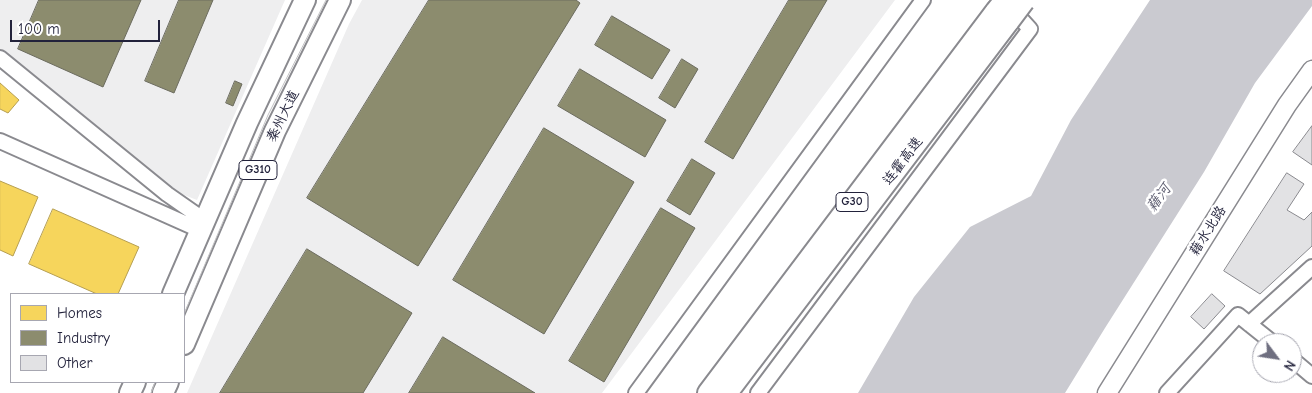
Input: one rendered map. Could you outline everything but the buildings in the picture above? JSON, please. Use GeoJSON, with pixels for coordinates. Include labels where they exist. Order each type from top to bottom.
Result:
{"type":"FeatureCollection","features":[{"type":"Feature","properties":{"kind":"highway","name":"G310"},"geometry":{"type":"LineString","coordinates":[[173,293],[247,123],[305,0]]}},
{"type":"Feature","properties":{"kind":"highway","name":"秦州大道"},"geometry":{"type":"LineString","coordinates":[[185,342],[275,131],[340,0]]}},
{"type":"Feature","properties":{"kind":"highway","name":"连霍高速"},"geometry":{"type":"LineString","coordinates":[[708,393],[1010,5]]}},
{"type":"Feature","properties":{"kind":"highway","name":"连霍高速"},"geometry":{"type":"LineString","coordinates":[[727,393],[1010,5]]}},
{"type":"Feature","properties":{"kind":"main road","name":"藉水北路"},"geometry":{"type":"LineString","coordinates":[[1107,393],[1287,105],[1312,70]]}},
{"type":"Feature","properties":{"kind":"main road","name":"藉水北路"},"geometry":{"type":"LineString","coordinates":[[1115,393],[1291,109],[1312,80]]}},
{"type":"Feature","properties":{"kind":"street"},"geometry":{"type":"LineString","coordinates":[[636,393],[922,0]]}},
{"type":"Feature","properties":{"kind":"street"},"geometry":{"type":"LineString","coordinates":[[758,393],[1030,29],[1010,5]]}},
{"type":"Feature","properties":{"kind":"street"},"geometry":{"type":"LineString","coordinates":[[0,58],[167,194],[198,215],[203,224]]}},
{"type":"Feature","properties":{"kind":"street"},"geometry":{"type":"LineString","coordinates":[[0,141],[203,224]]}},
{"type":"Feature","properties":{"kind":"street"},"geometry":{"type":"LineString","coordinates":[[1167,393],[1244,320],[1312,268]]}},
{"type":"Feature","properties":{"kind":"street"},"geometry":{"type":"LineString","coordinates":[[1244,320],[1260,333]]}},
{"type":"Feature","properties":{"kind":"street"},"geometry":{"type":"LineString","coordinates":[[1302,368],[1312,376]]}},
{"type":"Feature","properties":{"kind":"shaded area"},"geometry":{"type":"Polygon","coordinates":[[[0,0],[285,0],[197,200],[153,183],[0,49],[0,0]]]}},
{"type":"Feature","properties":{"kind":"shaded area"},"geometry":{"type":"Polygon","coordinates":[[[362,0],[895,0],[602,393],[187,393],[349,24],[362,0]]]}},
{"type":"Feature","properties":{"kind":"water","name":"藉河"},"geometry":{"type":"Polygon","coordinates":[[[1150,0],[1312,0],[1312,6],[1255,83],[1204,172],[1065,393],[858,393],[914,297],[970,227],[1031,196],[1071,120],[1150,0]]]}},
{"type":"Feature","properties":{"kind":"tram line"},"geometry":{"type":"LineString","coordinates":[[185,312],[268,115],[326,0]]}},
{"type":"Feature","properties":{"kind":"tram line"},"geometry":{"type":"LineString","coordinates":[[151,393],[155,383]]}}]}
